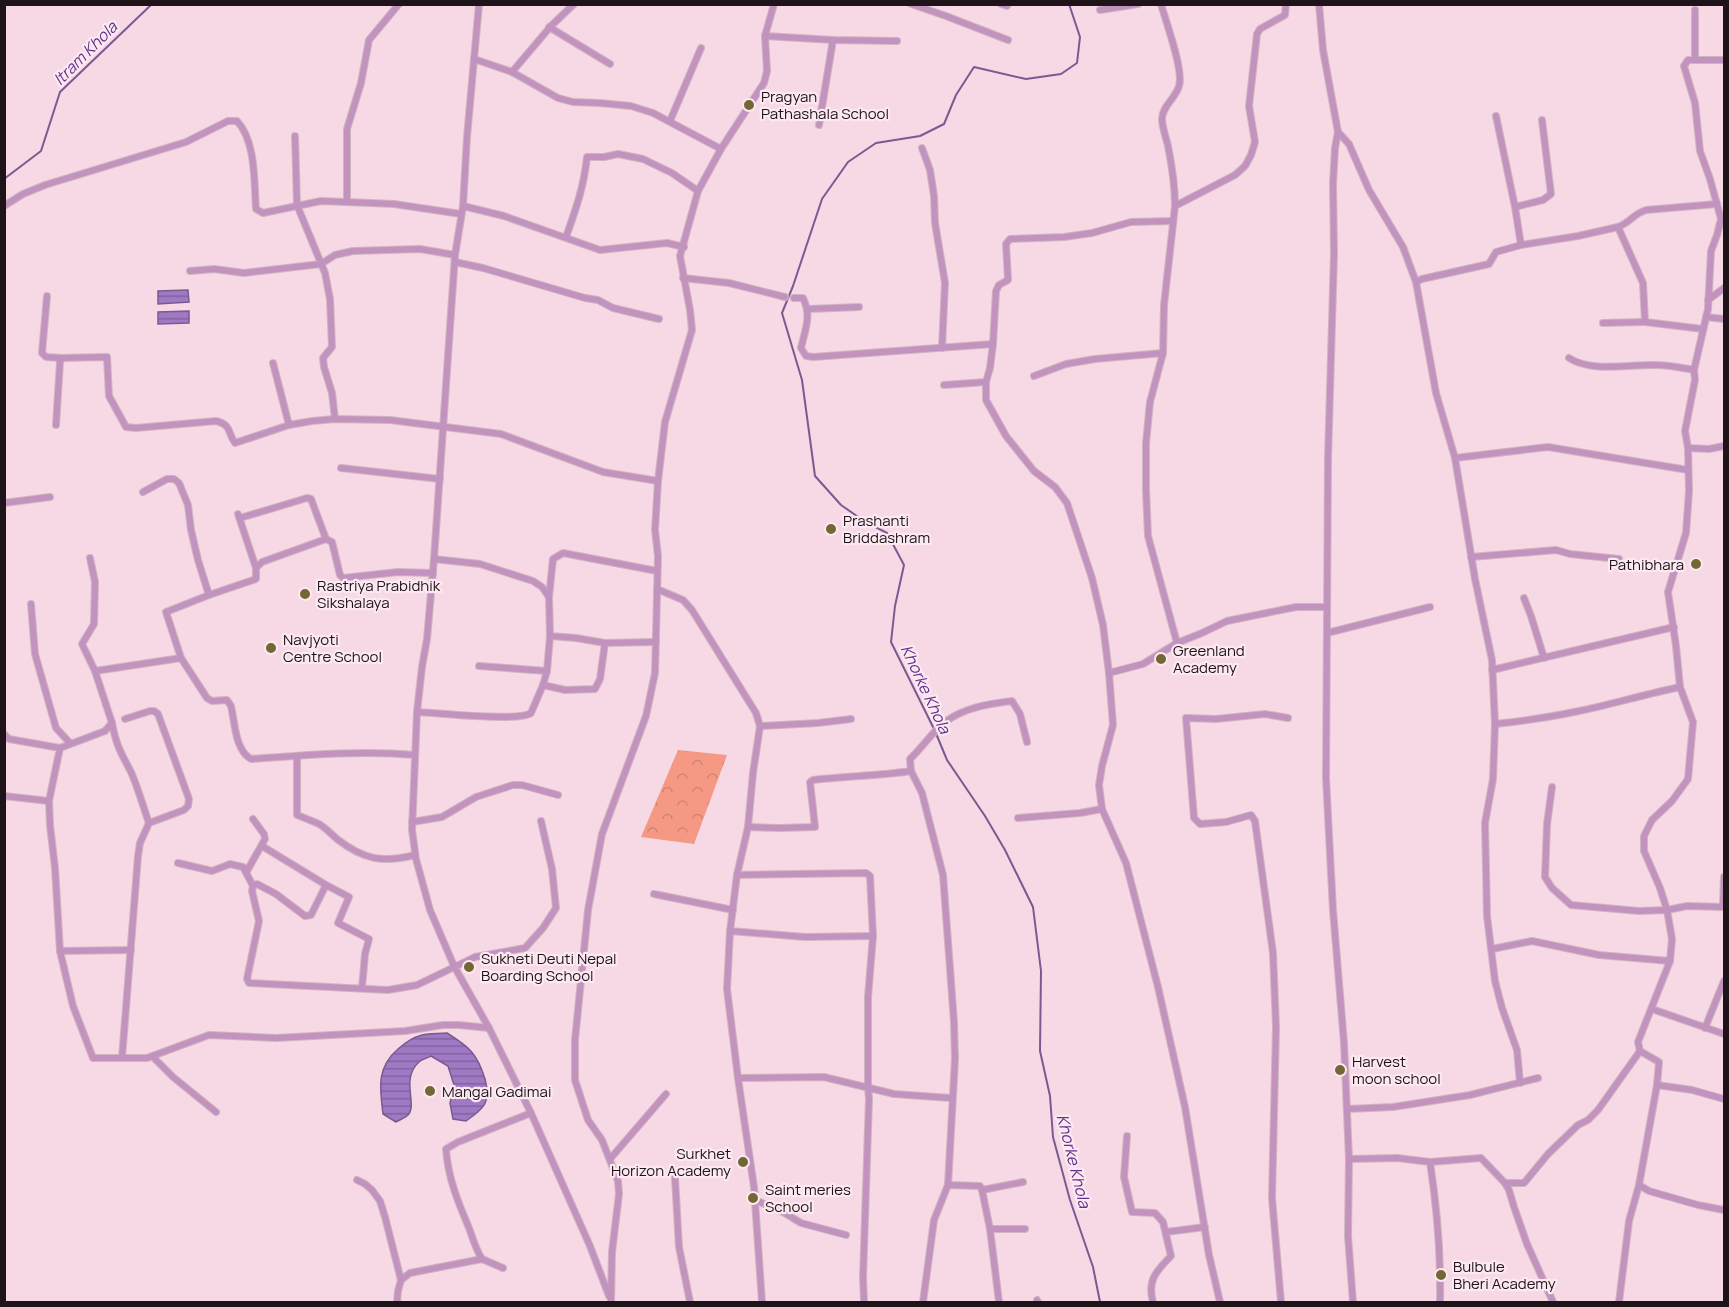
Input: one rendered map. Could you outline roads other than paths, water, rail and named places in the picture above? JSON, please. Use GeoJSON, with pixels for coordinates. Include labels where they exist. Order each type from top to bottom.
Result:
{"type":"FeatureCollection","features":[{"type":"Feature","properties":{"kind":"street"},"geometry":{"type":"LineString","coordinates":[[348,202],[347,129],[361,83],[369,40],[399,4]]}},
{"type":"Feature","properties":{"kind":"street"},"geometry":{"type":"LineString","coordinates":[[479,4],[467,137],[464,206],[455,259],[433,573],[417,712],[412,822],[415,855],[430,910],[454,966],[489,1028],[531,1113],[590,1246],[611,1302]]}},
{"type":"Feature","properties":{"kind":"street"},"geometry":{"type":"LineString","coordinates":[[512,72],[549,27],[574,4]]}},
{"type":"Feature","properties":{"kind":"street"},"geometry":{"type":"LineString","coordinates":[[611,1302],[612,1252],[620,1194],[618,1181],[602,1140],[588,1120],[575,1080],[575,1040],[588,910],[602,834],[646,716],[655,673],[658,481],[665,422],[692,330],[680,256],[698,191],[721,149],[764,83],[767,71],[765,36],[774,4]]}},
{"type":"Feature","properties":{"kind":"street"},"geometry":{"type":"LineString","coordinates":[[911,4],[1008,40]]}},
{"type":"Feature","properties":{"kind":"street"},"geometry":{"type":"LineString","coordinates":[[1100,10],[1138,4]]}},
{"type":"Feature","properties":{"kind":"street"},"geometry":{"type":"LineString","coordinates":[[1161,4],[1179,72],[1180,86],[1162,112],[1161,121],[1172,164],[1175,190],[1164,305],[1163,353],[1150,402],[1146,443],[1146,490],[1148,536],[1177,643]]}},
{"type":"Feature","properties":{"kind":"street"},"geometry":{"type":"LineString","coordinates":[[1174,206],[1235,175],[1245,166],[1255,142],[1249,106],[1257,34],[1260,29],[1285,15],[1286,4]]}},
{"type":"Feature","properties":{"kind":"street"},"geometry":{"type":"LineString","coordinates":[[1319,4],[1323,50],[1338,132],[1333,184],[1334,254],[1328,459],[1326,778],[1333,910],[1344,1043],[1349,1159],[1348,1236],[1353,1302]]}},
{"type":"Feature","properties":{"kind":"street"},"geometry":{"type":"LineString","coordinates":[[1695,10],[1695,60]]}},
{"type":"Feature","properties":{"kind":"street"},"geometry":{"type":"LineString","coordinates":[[549,27],[610,64]]}},
{"type":"Feature","properties":{"kind":"street"},"geometry":{"type":"LineString","coordinates":[[765,36],[897,41]]}},
{"type":"Feature","properties":{"kind":"street"},"geometry":{"type":"LineString","coordinates":[[819,125],[833,40]]}},
{"type":"Feature","properties":{"kind":"street"},"geometry":{"type":"LineString","coordinates":[[670,121],[701,48]]}},
{"type":"Feature","properties":{"kind":"street"},"geometry":{"type":"LineString","coordinates":[[474,58],[512,72],[558,98],[573,102],[631,106],[653,113],[721,149]]}},
{"type":"Feature","properties":{"kind":"street"},"geometry":{"type":"LineString","coordinates":[[1619,1302],[1629,1221],[1639,1185],[1659,1062],[1640,1051],[1638,1042],[1670,961],[1672,939],[1660,888],[1644,851],[1644,836],[1652,820],[1672,801],[1688,779],[1693,722],[1680,687],[1668,592],[1686,533],[1688,448],[1685,431],[1695,380],[1694,370],[1706,317],[1710,251],[1721,219],[1700,151],[1695,103],[1684,66],[1688,60],[1725,60]]}},
{"type":"Feature","properties":{"kind":"street"},"geometry":{"type":"LineString","coordinates":[[1496,116],[1521,245]]}},
{"type":"Feature","properties":{"kind":"street"},"geometry":{"type":"LineString","coordinates":[[1515,207],[1543,200],[1551,194],[1542,120]]}},
{"type":"Feature","properties":{"kind":"street"},"geometry":{"type":"LineString","coordinates":[[4,206],[23,194],[45,185],[186,142],[228,121],[237,121],[243,127],[251,147],[256,209],[263,213],[321,201],[394,204],[462,214]]}},
{"type":"Feature","properties":{"kind":"street"},"geometry":{"type":"LineString","coordinates":[[1338,132],[1350,144],[1369,190],[1403,246],[1416,282],[1436,393],[1455,458],[1492,670],[1495,724],[1493,779],[1485,823],[1488,916],[1495,981],[1517,1050],[1520,1083]]}},
{"type":"Feature","properties":{"kind":"street"},"geometry":{"type":"LineString","coordinates":[[295,136],[297,205],[326,273],[330,299],[332,346],[323,357],[332,393],[335,419]]}},
{"type":"Feature","properties":{"kind":"street"},"geometry":{"type":"LineString","coordinates":[[922,148],[930,170],[935,223],[945,283],[942,348]]}},
{"type":"Feature","properties":{"kind":"street"},"geometry":{"type":"LineString","coordinates":[[566,237],[585,180],[586,157],[618,154],[643,159],[672,173],[698,191]]}},
{"type":"Feature","properties":{"kind":"street"},"geometry":{"type":"LineString","coordinates":[[1416,282],[1489,264],[1496,252],[1521,245],[1618,227],[1628,223],[1636,213],[1646,210],[1717,204]]}},
{"type":"Feature","properties":{"kind":"street"},"geometry":{"type":"LineString","coordinates":[[464,206],[504,216],[600,250],[667,243],[684,247]]}},
{"type":"Feature","properties":{"kind":"street"},"geometry":{"type":"LineString","coordinates":[[1172,221],[1131,222],[1092,233],[1064,237],[1010,239],[1006,244],[1008,280],[999,285],[996,291],[993,344],[986,382],[986,400],[1006,436],[1034,471],[1055,487],[1067,503],[1092,578],[1103,626],[1113,725],[1099,785],[1102,809],[1126,863],[1158,987],[1185,1107],[1209,1255],[1220,1302]]}},
{"type":"Feature","properties":{"kind":"street"},"geometry":{"type":"LineString","coordinates":[[1618,227],[1643,283],[1645,322]]}},
{"type":"Feature","properties":{"kind":"street"},"geometry":{"type":"LineString","coordinates":[[190,271],[214,269],[244,273],[321,264],[335,255],[353,251],[420,249],[594,299],[613,308],[659,319]]}},
{"type":"Feature","properties":{"kind":"street"},"geometry":{"type":"LineString","coordinates":[[683,278],[729,283],[785,297]]}},
{"type":"Feature","properties":{"kind":"street"},"geometry":{"type":"LineString","coordinates":[[1708,300],[1725,288]]}},
{"type":"Feature","properties":{"kind":"street"},"geometry":{"type":"LineString","coordinates":[[47,296],[42,353],[46,357],[62,358],[107,357],[109,396],[126,427],[223,423],[235,443],[289,425],[335,419],[390,420],[501,434],[603,472],[658,481]]}},
{"type":"Feature","properties":{"kind":"street"},"geometry":{"type":"LineString","coordinates":[[794,298],[803,298],[808,309],[801,348],[806,356],[827,357],[993,344]]}},
{"type":"Feature","properties":{"kind":"street"},"geometry":{"type":"LineString","coordinates":[[808,309],[859,307]]}},
{"type":"Feature","properties":{"kind":"street"},"geometry":{"type":"LineString","coordinates":[[1706,317],[1725,319]]}},
{"type":"Feature","properties":{"kind":"street"},"geometry":{"type":"LineString","coordinates":[[1603,323],[1645,322],[1703,329]]}},
{"type":"Feature","properties":{"kind":"street"},"geometry":{"type":"LineString","coordinates":[[1034,376],[1066,364],[1163,353]]}},
{"type":"Feature","properties":{"kind":"street"},"geometry":{"type":"LineString","coordinates":[[56,425],[62,358]]}},
{"type":"Feature","properties":{"kind":"street"},"geometry":{"type":"LineString","coordinates":[[1569,358],[1579,364],[1658,365],[1694,370]]}},
{"type":"Feature","properties":{"kind":"street"},"geometry":{"type":"LineString","coordinates":[[273,363],[289,425]]}},
{"type":"Feature","properties":{"kind":"street"},"geometry":{"type":"LineString","coordinates":[[944,385],[986,382]]}},
{"type":"Feature","properties":{"kind":"street"},"geometry":{"type":"LineString","coordinates":[[1688,448],[1709,449],[1725,446]]}},
{"type":"Feature","properties":{"kind":"street"},"geometry":{"type":"LineString","coordinates":[[1455,458],[1548,447],[1688,470]]}},
{"type":"Feature","properties":{"kind":"street"},"geometry":{"type":"LineString","coordinates":[[341,468],[440,479]]}},
{"type":"Feature","properties":{"kind":"street"},"geometry":{"type":"LineString","coordinates":[[143,492],[167,479],[174,479],[179,483],[188,505],[198,560],[209,595]]}},
{"type":"Feature","properties":{"kind":"street"},"geometry":{"type":"LineString","coordinates":[[4,502],[50,497]]}},
{"type":"Feature","properties":{"kind":"street"},"geometry":{"type":"LineString","coordinates":[[415,755],[389,753],[251,759],[244,755],[231,706],[227,700],[212,701],[207,698],[181,658],[166,612],[256,579],[256,568],[239,516],[307,498],[311,499],[326,539],[332,542],[340,575],[343,578],[398,572],[433,573]]}},
{"type":"Feature","properties":{"kind":"street"},"geometry":{"type":"LineString","coordinates":[[256,568],[262,562],[326,539]]}},
{"type":"Feature","properties":{"kind":"street"},"geometry":{"type":"LineString","coordinates":[[1471,556],[1556,550],[1570,555],[1619,559]]}},
{"type":"Feature","properties":{"kind":"street"},"geometry":{"type":"LineString","coordinates":[[417,712],[520,717],[531,713],[547,672],[550,636],[549,597],[553,559],[563,553],[657,571]]}},
{"type":"Feature","properties":{"kind":"street"},"geometry":{"type":"LineString","coordinates":[[90,558],[95,582],[94,624],[82,644],[95,671],[116,743],[131,773],[149,823],[140,843],[138,856],[122,1058]]}},
{"type":"Feature","properties":{"kind":"street"},"geometry":{"type":"LineString","coordinates":[[434,559],[480,564],[533,581],[542,587],[549,597]]}},
{"type":"Feature","properties":{"kind":"street"},"geometry":{"type":"LineString","coordinates":[[657,589],[682,600],[692,610],[756,713],[760,726],[748,826],[737,874],[732,910],[727,989],[755,1200],[762,1302]]}},
{"type":"Feature","properties":{"kind":"street"},"geometry":{"type":"LineString","coordinates":[[1524,598],[1544,658]]}},
{"type":"Feature","properties":{"kind":"street"},"geometry":{"type":"LineString","coordinates":[[31,604],[35,654],[56,728],[70,743]]}},
{"type":"Feature","properties":{"kind":"street"},"geometry":{"type":"LineString","coordinates":[[1109,673],[1143,664],[1177,643],[1227,621],[1296,607],[1327,607]]}},
{"type":"Feature","properties":{"kind":"street"},"geometry":{"type":"LineString","coordinates":[[1327,633],[1430,607]]}},
{"type":"Feature","properties":{"kind":"street"},"geometry":{"type":"LineString","coordinates":[[1492,670],[1674,627]]}},
{"type":"Feature","properties":{"kind":"street"},"geometry":{"type":"LineString","coordinates":[[550,636],[604,643],[656,642]]}},
{"type":"Feature","properties":{"kind":"street"},"geometry":{"type":"LineString","coordinates":[[543,685],[565,690],[595,689],[600,679],[604,643]]}},
{"type":"Feature","properties":{"kind":"street"},"geometry":{"type":"LineString","coordinates":[[95,671],[181,658]]}},
{"type":"Feature","properties":{"kind":"street"},"geometry":{"type":"LineString","coordinates":[[479,666],[547,672]]}},
{"type":"Feature","properties":{"kind":"street"},"geometry":{"type":"LineString","coordinates":[[1495,724],[1579,711],[1680,687]]}},
{"type":"Feature","properties":{"kind":"street"},"geometry":{"type":"LineString","coordinates":[[924,1302],[925,1277],[934,1220],[948,1185],[951,1098],[955,1059],[943,875],[922,794],[911,771],[910,759],[946,722],[962,712],[984,705],[1012,701],[1020,714],[1027,742]]}},
{"type":"Feature","properties":{"kind":"street"},"geometry":{"type":"LineString","coordinates":[[124,719],[150,711],[158,714],[189,799],[188,806],[184,810],[149,823]]}},
{"type":"Feature","properties":{"kind":"street"},"geometry":{"type":"LineString","coordinates":[[1281,1302],[1272,1198],[1276,1027],[1273,953],[1255,821],[1251,815],[1226,822],[1200,824],[1194,818],[1186,718],[1265,714],[1288,718]]}},
{"type":"Feature","properties":{"kind":"street"},"geometry":{"type":"LineString","coordinates":[[760,726],[851,719]]}},
{"type":"Feature","properties":{"kind":"street"},"geometry":{"type":"LineString","coordinates":[[4,734],[9,739],[60,748],[105,731],[112,723]]}},
{"type":"Feature","properties":{"kind":"street"},"geometry":{"type":"LineString","coordinates":[[60,748],[49,801],[60,951],[73,1006],[93,1058],[153,1057],[209,1035],[276,1038],[369,1034],[443,1025],[489,1028]]}},
{"type":"Feature","properties":{"kind":"street"},"geometry":{"type":"LineString","coordinates":[[297,756],[297,816],[321,825],[347,846],[374,859],[396,860],[415,855]]}},
{"type":"Feature","properties":{"kind":"street"},"geometry":{"type":"LineString","coordinates":[[748,826],[815,827],[810,782],[813,780],[846,776],[880,776],[911,771]]}},
{"type":"Feature","properties":{"kind":"street"},"geometry":{"type":"LineString","coordinates":[[412,822],[442,817],[476,797],[513,785],[522,784],[558,795]]}},
{"type":"Feature","properties":{"kind":"street"},"geometry":{"type":"LineString","coordinates":[[1552,787],[1547,824],[1545,877],[1559,896],[1571,905],[1639,911],[1667,910],[1687,906],[1724,910],[1725,877]]}},
{"type":"Feature","properties":{"kind":"street"},"geometry":{"type":"LineString","coordinates":[[4,796],[49,801]]}},
{"type":"Feature","properties":{"kind":"street"},"geometry":{"type":"LineString","coordinates":[[1018,818],[1102,809]]}},
{"type":"Feature","properties":{"kind":"street"},"geometry":{"type":"LineString","coordinates":[[246,871],[265,839],[253,819]]}},
{"type":"Feature","properties":{"kind":"street"},"geometry":{"type":"LineString","coordinates":[[178,863],[212,871],[230,864],[243,867],[246,871],[253,886],[252,891],[259,921],[247,979],[249,983],[388,990],[417,985],[475,957],[525,948],[543,928],[556,908],[552,869],[541,821]]}},
{"type":"Feature","properties":{"kind":"street"},"geometry":{"type":"LineString","coordinates":[[262,846],[348,897],[338,923],[369,939],[365,954],[362,988]]}},
{"type":"Feature","properties":{"kind":"street"},"geometry":{"type":"LineString","coordinates":[[737,874],[866,873],[872,881],[873,936],[867,997],[869,1099],[864,1302]]}},
{"type":"Feature","properties":{"kind":"street"},"geometry":{"type":"LineString","coordinates":[[253,886],[257,884],[276,894],[305,916],[311,915],[326,885]]}},
{"type":"Feature","properties":{"kind":"street"},"geometry":{"type":"LineString","coordinates":[[654,894],[732,910]]}},
{"type":"Feature","properties":{"kind":"street"},"geometry":{"type":"LineString","coordinates":[[730,931],[805,938],[873,936]]}},
{"type":"Feature","properties":{"kind":"street"},"geometry":{"type":"LineString","coordinates":[[1492,950],[1532,941],[1599,955],[1670,961]]}},
{"type":"Feature","properties":{"kind":"street"},"geometry":{"type":"LineString","coordinates":[[60,951],[130,950]]}},
{"type":"Feature","properties":{"kind":"street"},"geometry":{"type":"LineString","coordinates":[[1705,1028],[1725,981]]}},
{"type":"Feature","properties":{"kind":"street"},"geometry":{"type":"LineString","coordinates":[[1652,1009],[1725,1034]]}},
{"type":"Feature","properties":{"kind":"street"},"geometry":{"type":"LineString","coordinates":[[1505,1183],[1524,1183],[1532,1176],[1548,1154],[1578,1125],[1588,1120],[1598,1110],[1640,1051]]}},
{"type":"Feature","properties":{"kind":"street"},"geometry":{"type":"LineString","coordinates":[[153,1057],[173,1077],[216,1112]]}},
{"type":"Feature","properties":{"kind":"street"},"geometry":{"type":"LineString","coordinates":[[738,1078],[824,1077],[894,1094],[951,1098]]}},
{"type":"Feature","properties":{"kind":"street"},"geometry":{"type":"LineString","coordinates":[[1347,1110],[1393,1107],[1470,1095],[1538,1078]]}},
{"type":"Feature","properties":{"kind":"street"},"geometry":{"type":"LineString","coordinates":[[1657,1085],[1692,1090],[1725,1099]]}},
{"type":"Feature","properties":{"kind":"street"},"geometry":{"type":"LineString","coordinates":[[610,1159],[666,1094]]}},
{"type":"Feature","properties":{"kind":"street"},"geometry":{"type":"LineString","coordinates":[[482,1259],[457,1201],[447,1165],[446,1149],[531,1113]]}},
{"type":"Feature","properties":{"kind":"street"},"geometry":{"type":"LineString","coordinates":[[1127,1136],[1124,1177],[1132,1212],[1155,1213],[1163,1222],[1171,1256],[1157,1270],[1150,1290],[1153,1302]]}},
{"type":"Feature","properties":{"kind":"street"},"geometry":{"type":"LineString","coordinates":[[1349,1159],[1397,1158],[1430,1162],[1480,1158],[1509,1190],[1527,1244],[1553,1302]]}},
{"type":"Feature","properties":{"kind":"street"},"geometry":{"type":"LineString","coordinates":[[1430,1162],[1441,1274],[1440,1302]]}},
{"type":"Feature","properties":{"kind":"street"},"geometry":{"type":"LineString","coordinates":[[675,1178],[679,1247],[690,1302]]}},
{"type":"Feature","properties":{"kind":"street"},"geometry":{"type":"LineString","coordinates":[[357,1180],[372,1190],[380,1201],[401,1280],[398,1302]]}},
{"type":"Feature","properties":{"kind":"street"},"geometry":{"type":"LineString","coordinates":[[982,1190],[1023,1182]]}},
{"type":"Feature","properties":{"kind":"street"},"geometry":{"type":"LineString","coordinates":[[948,1185],[980,1186],[982,1190],[990,1229],[999,1302]]}},
{"type":"Feature","properties":{"kind":"street"},"geometry":{"type":"LineString","coordinates":[[1639,1185],[1649,1191],[1725,1210]]}},
{"type":"Feature","properties":{"kind":"street"},"geometry":{"type":"LineString","coordinates":[[755,1200],[776,1208],[801,1222],[846,1235]]}},
{"type":"Feature","properties":{"kind":"street"},"geometry":{"type":"LineString","coordinates":[[1166,1232],[1205,1227]]}},
{"type":"Feature","properties":{"kind":"street"},"geometry":{"type":"LineString","coordinates":[[990,1229],[1025,1229]]}},
{"type":"Feature","properties":{"kind":"street"},"geometry":{"type":"LineString","coordinates":[[401,1280],[410,1273],[482,1259],[503,1268]]}},
{"type":"Feature","properties":{"kind":"waterway","name":"Itram Khola"},"geometry":{"type":"LineString","coordinates":[[4,179],[41,151],[60,92],[152,4]]}},
{"type":"Feature","properties":{"kind":"waterway","name":"Khorke Khola"},"geometry":{"type":"LineString","coordinates":[[1069,4],[1080,37],[1077,63],[1061,74],[1026,79],[974,67],[956,95],[944,124],[920,136],[876,143],[848,162],[822,199],[782,313],[802,380],[815,476],[841,505],[887,533],[904,565],[895,606],[891,642],[947,760],[1005,850],[1033,907],[1041,971],[1040,1051],[1050,1096],[1053,1137],[1070,1200],[1093,1267],[1100,1302]]}},
{"type":"Feature","properties":{"kind":"place","name":"Pragyan Pathashala School"},"geometry":{"type":"Point","coordinates":[749,105]}},
{"type":"Feature","properties":{"kind":"place","name":"Prashanti Briddashram"},"geometry":{"type":"Point","coordinates":[831,529]}},
{"type":"Feature","properties":{"kind":"place","name":"Pathibhara"},"geometry":{"type":"Point","coordinates":[1696,564]}},
{"type":"Feature","properties":{"kind":"place","name":"Rastriya Prabidhik Sikshalaya"},"geometry":{"type":"Point","coordinates":[305,594]}},
{"type":"Feature","properties":{"kind":"place","name":"Navjyoti Centre School"},"geometry":{"type":"Point","coordinates":[271,648]}},
{"type":"Feature","properties":{"kind":"place","name":"Greenland Academy"},"geometry":{"type":"Point","coordinates":[1161,659]}},
{"type":"Feature","properties":{"kind":"place","name":"Sukheti Deuti Nepal Boarding School"},"geometry":{"type":"Point","coordinates":[469,967]}},
{"type":"Feature","properties":{"kind":"place","name":"Harvest moon school"},"geometry":{"type":"Point","coordinates":[1340,1070]}},
{"type":"Feature","properties":{"kind":"place","name":"Mangal Gadimai"},"geometry":{"type":"Point","coordinates":[430,1091]}},
{"type":"Feature","properties":{"kind":"place","name":"Surkhet Horizon Academy"},"geometry":{"type":"Point","coordinates":[743,1162]}},
{"type":"Feature","properties":{"kind":"place","name":"Saint meries School"},"geometry":{"type":"Point","coordinates":[753,1198]}},
{"type":"Feature","properties":{"kind":"place","name":"Bulbule Bheri Academy"},"geometry":{"type":"Point","coordinates":[1441,1275]}}]}
